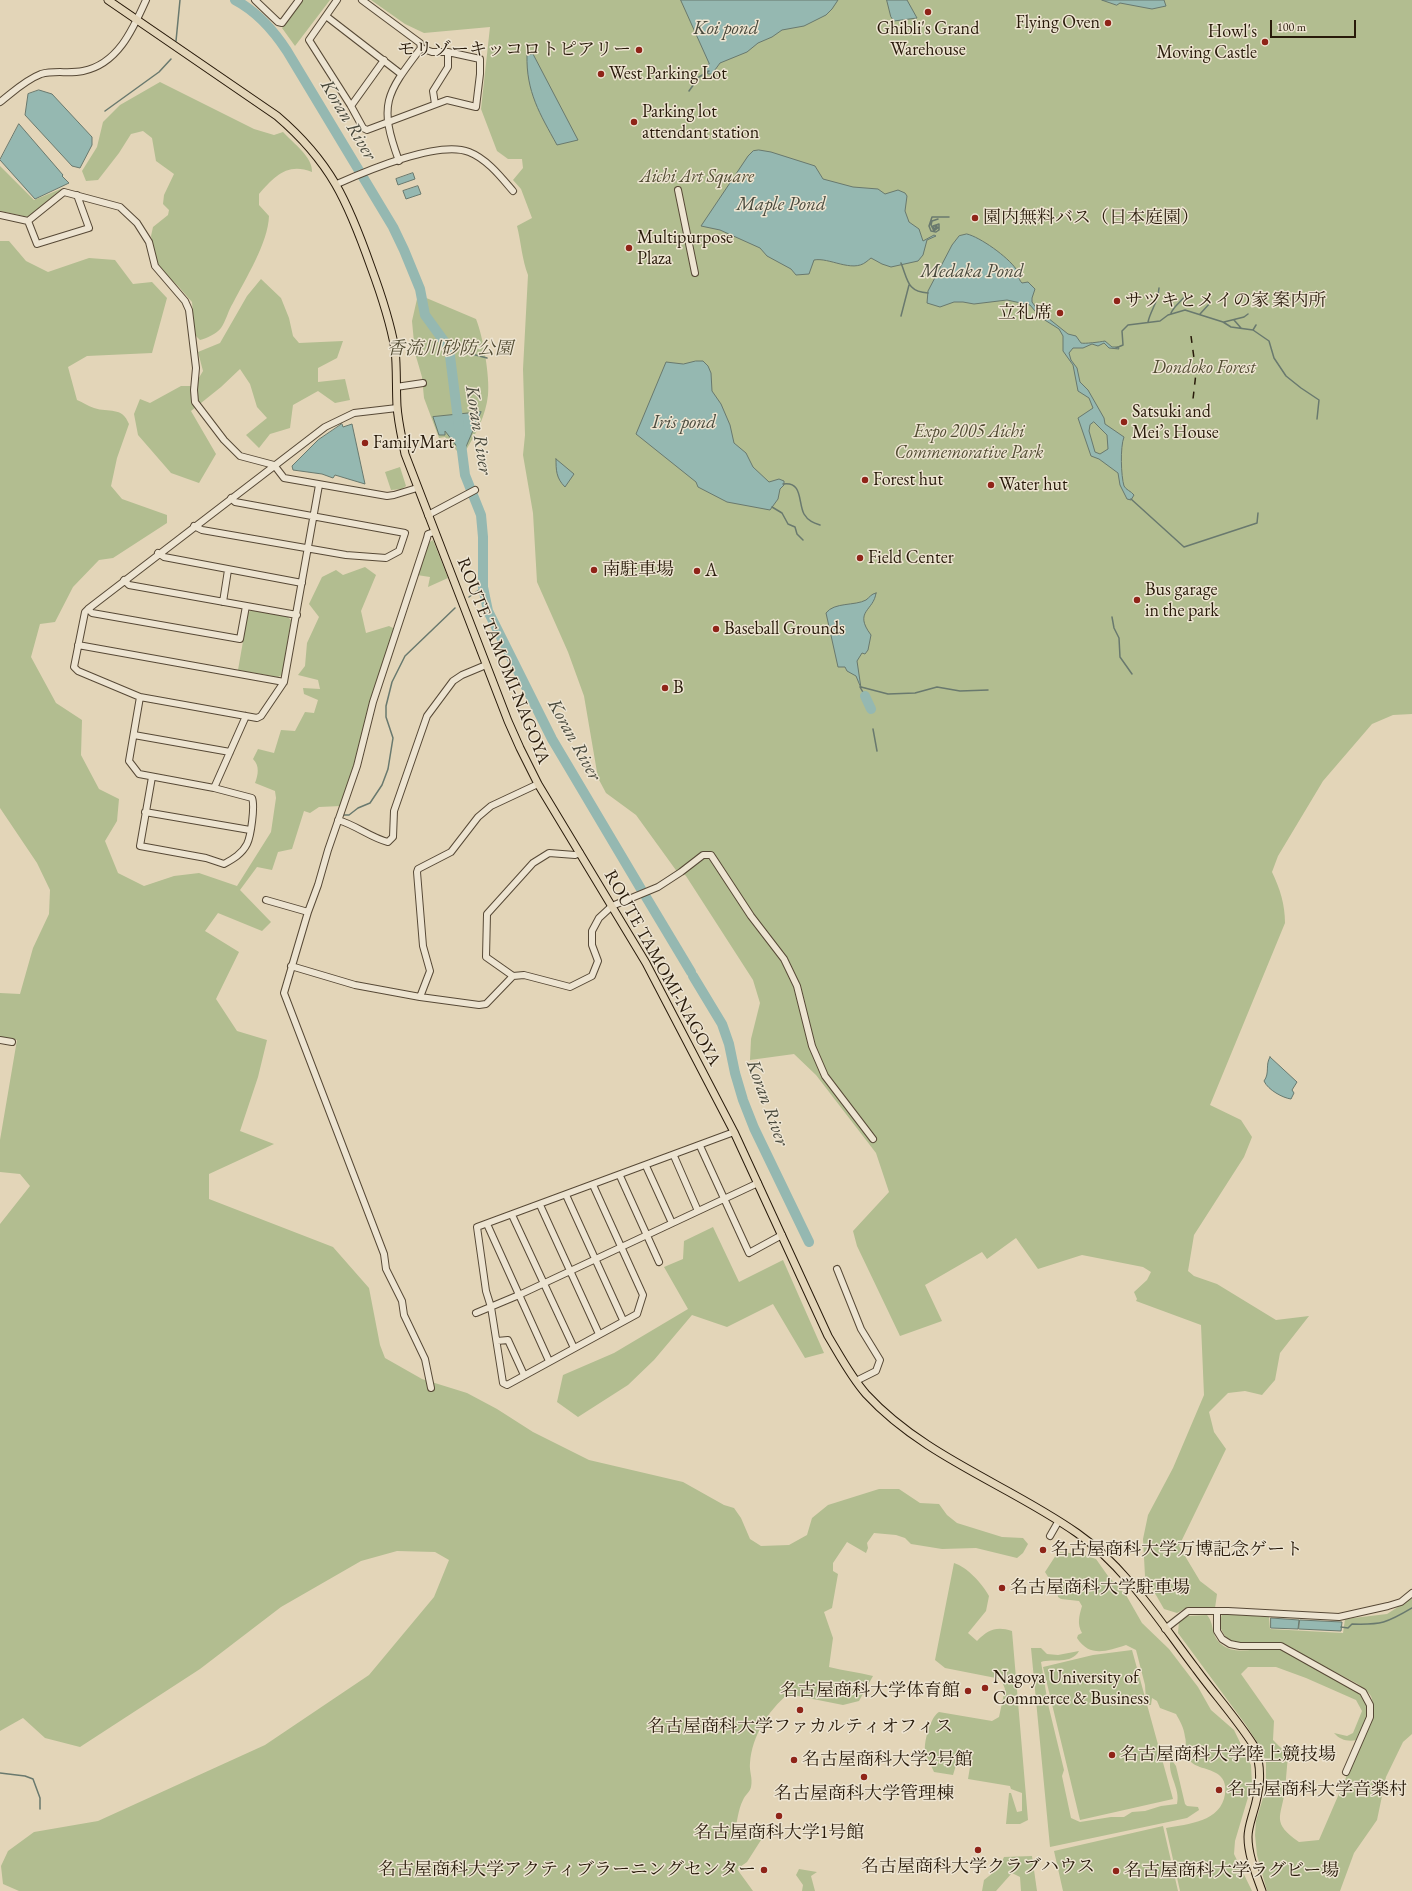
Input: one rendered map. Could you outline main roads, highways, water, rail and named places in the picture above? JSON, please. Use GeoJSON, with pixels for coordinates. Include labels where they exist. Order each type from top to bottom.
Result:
{"type":"FeatureCollection","features":[{"type":"Feature","properties":{"kind":"main road","name":"ROUTE TAMOMI-NAGOYA"},"geometry":{"type":"LineString","coordinates":[[108,0],[277,116],[296,132],[313,151],[337,184],[353,218],[382,296],[395,349],[397,408],[405,454],[508,721],[538,784],[646,963],[734,1132],[828,1336],[856,1381],[881,1409],[898,1424],[915,1436],[1058,1522],[1096,1547],[1115,1566],[1165,1628],[1248,1737],[1258,1757],[1261,1772],[1258,1795],[1248,1837],[1250,1852],[1262,1891]]}},
{"type":"Feature","properties":{"kind":"water","name":"Koi pond"},"geometry":{"type":"Polygon","coordinates":[[[681,0],[838,0],[826,15],[804,26],[782,30],[772,37],[758,43],[747,52],[720,63],[712,74],[708,74],[705,66],[709,64],[681,0]]]}},
{"type":"Feature","properties":{"kind":"water"},"geometry":{"type":"Polygon","coordinates":[[[887,0],[907,0],[917,18],[894,21],[891,17],[887,0]]]}},
{"type":"Feature","properties":{"kind":"water"},"geometry":{"type":"Polygon","coordinates":[[[1102,0],[1164,0],[1166,6],[1152,9],[1120,3],[1117,5],[1102,0]]]}},
{"type":"Feature","properties":{"kind":"water"},"geometry":{"type":"Polygon","coordinates":[[[533,54],[578,140],[557,145],[545,123],[535,102],[529,80],[527,55],[533,54]]]}},
{"type":"Feature","properties":{"kind":"water"},"geometry":{"type":"Polygon","coordinates":[[[39,90],[52,94],[92,137],[92,145],[80,168],[72,166],[25,115],[28,94],[39,90]]]}},
{"type":"Feature","properties":{"kind":"water"},"geometry":{"type":"Polygon","coordinates":[[[19,124],[69,183],[35,199],[0,160],[19,124]]]}},
{"type":"Feature","properties":{"kind":"water","name":"Maple Pond"},"geometry":{"type":"Polygon","coordinates":[[[759,150],[771,152],[815,166],[823,179],[853,187],[878,189],[885,194],[898,190],[905,193],[907,196],[905,211],[909,222],[919,229],[923,241],[934,235],[936,236],[927,240],[923,255],[918,261],[891,267],[871,258],[867,262],[854,266],[814,260],[809,274],[796,275],[791,269],[767,256],[760,248],[720,230],[701,226],[748,156],[753,151],[759,150]]]}},
{"type":"Feature","properties":{"kind":"water"},"geometry":{"type":"Polygon","coordinates":[[[413,173],[415,179],[398,185],[396,179],[413,173]]]}},
{"type":"Feature","properties":{"kind":"water"},"geometry":{"type":"Polygon","coordinates":[[[418,186],[421,194],[406,199],[403,191],[418,186]]]}},
{"type":"Feature","properties":{"kind":"water","name":"Medaka Pond"},"geometry":{"type":"Polygon","coordinates":[[[967,234],[973,236],[986,243],[1007,259],[1017,271],[1022,283],[1028,282],[1035,289],[1032,302],[1042,316],[1048,318],[1068,334],[1076,336],[1081,343],[1105,341],[1112,347],[1118,347],[1119,349],[1109,348],[1104,343],[1098,346],[1092,344],[1083,348],[1073,348],[1069,353],[1071,360],[1077,368],[1080,382],[1088,390],[1104,418],[1105,424],[1124,437],[1121,454],[1122,476],[1124,486],[1134,495],[1131,500],[1127,499],[1120,485],[1118,473],[1099,459],[1091,456],[1078,418],[1093,408],[1089,398],[1078,391],[1073,365],[1063,351],[1063,336],[1059,329],[1040,317],[1030,305],[1007,300],[974,304],[954,302],[940,307],[927,303],[928,291],[952,245],[959,236],[967,234]],[[1094,422],[1090,425],[1089,431],[1095,452],[1100,454],[1108,449],[1107,435],[1094,422]]]}},
{"type":"Feature","properties":{"kind":"water","name":"Iris pond"},"geometry":{"type":"Polygon","coordinates":[[[703,361],[708,366],[711,373],[712,391],[721,404],[730,425],[734,443],[746,453],[753,467],[769,482],[779,479],[784,481],[784,485],[780,489],[778,499],[770,510],[727,502],[698,487],[696,482],[636,434],[666,362],[683,364],[703,361]]]}},
{"type":"Feature","properties":{"kind":"water"},"geometry":{"type":"Polygon","coordinates":[[[481,412],[465,449],[459,449],[445,431],[445,435],[439,435],[433,417],[481,412]]]}},
{"type":"Feature","properties":{"kind":"water"},"geometry":{"type":"Polygon","coordinates":[[[342,424],[343,427],[352,424],[365,484],[335,475],[333,478],[322,474],[293,470],[292,466],[318,440],[342,424]]]}},
{"type":"Feature","properties":{"kind":"water"},"geometry":{"type":"Polygon","coordinates":[[[556,459],[574,474],[565,487],[557,474],[556,459]]]}},
{"type":"Feature","properties":{"kind":"water"},"geometry":{"type":"Polygon","coordinates":[[[876,593],[872,604],[864,616],[866,627],[871,635],[868,650],[865,654],[862,653],[857,661],[861,688],[856,676],[847,671],[845,667],[838,667],[826,613],[834,607],[866,600],[876,593]]]}},
{"type":"Feature","properties":{"kind":"water"},"geometry":{"type":"Polygon","coordinates":[[[1270,1057],[1297,1082],[1292,1090],[1294,1093],[1291,1099],[1276,1093],[1264,1081],[1267,1075],[1270,1057]]]}},
{"type":"Feature","properties":{"kind":"water"},"geometry":{"type":"Polygon","coordinates":[[[1271,1618],[1299,1620],[1298,1629],[1271,1628],[1271,1618]]]}},
{"type":"Feature","properties":{"kind":"water"},"geometry":{"type":"Polygon","coordinates":[[[1300,1620],[1342,1622],[1341,1631],[1299,1629],[1300,1620]]]}},
{"type":"Feature","properties":{"kind":"waterway"},"geometry":{"type":"LineString","coordinates":[[176,41],[180,0]]}},
{"type":"Feature","properties":{"kind":"waterway","name":"Koran River"},"geometry":{"type":"LineString","coordinates":[[235,0],[264,22],[287,51],[393,227],[420,289],[425,315],[449,348],[465,475],[481,515],[483,537],[483,587],[488,611],[552,739],[641,889]]}},
{"type":"Feature","properties":{"kind":"waterway"},"geometry":{"type":"LineString","coordinates":[[105,111],[159,72],[171,59]]}},
{"type":"Feature","properties":{"kind":"waterway"},"geometry":{"type":"LineString","coordinates":[[689,91],[699,77],[709,71]]}},
{"type":"Feature","properties":{"kind":"waterway"},"geometry":{"type":"LineString","coordinates":[[935,227],[937,226],[937,228],[934,229],[933,226],[939,224],[939,230],[936,232],[931,231],[929,226],[932,217],[949,217]]}},
{"type":"Feature","properties":{"kind":"waterway"},"geometry":{"type":"LineString","coordinates":[[938,219],[932,221],[931,225],[934,231],[939,227]]}},
{"type":"Feature","properties":{"kind":"waterway"},"geometry":{"type":"LineString","coordinates":[[901,263],[907,280],[912,288],[928,293]]}},
{"type":"Feature","properties":{"kind":"waterway"},"geometry":{"type":"LineString","coordinates":[[901,316],[909,285]]}},
{"type":"Feature","properties":{"kind":"waterway"},"geometry":{"type":"LineString","coordinates":[[1148,322],[1159,288]]}},
{"type":"Feature","properties":{"kind":"waterway"},"geometry":{"type":"LineString","coordinates":[[1171,313],[1186,295]]}},
{"type":"Feature","properties":{"kind":"waterway"},"geometry":{"type":"LineString","coordinates":[[1200,314],[1211,302]]}},
{"type":"Feature","properties":{"kind":"waterway"},"geometry":{"type":"LineString","coordinates":[[1116,348],[1123,345],[1122,331],[1128,325],[1160,321],[1168,315],[1185,310],[1223,322],[1231,327],[1253,330],[1269,341],[1274,358],[1286,376],[1319,400],[1317,419]]}},
{"type":"Feature","properties":{"kind":"waterway"},"geometry":{"type":"LineString","coordinates":[[1224,322],[1244,317],[1248,314]]}},
{"type":"Feature","properties":{"kind":"waterway"},"geometry":{"type":"LineString","coordinates":[[1234,320],[1241,328]]}},
{"type":"Feature","properties":{"kind":"waterway"},"geometry":{"type":"LineString","coordinates":[[1253,330],[1256,325]]}},
{"type":"Feature","properties":{"kind":"waterway"},"geometry":{"type":"LineString","coordinates":[[443,341],[468,353],[487,358]]}},
{"type":"Feature","properties":{"kind":"waterway"},"geometry":{"type":"LineString","coordinates":[[783,484],[789,484],[797,489],[804,514],[811,521],[820,525]]}},
{"type":"Feature","properties":{"kind":"waterway"},"geometry":{"type":"LineString","coordinates":[[1131,499],[1184,547],[1257,523],[1258,513]]}},
{"type":"Feature","properties":{"kind":"waterway"},"geometry":{"type":"LineString","coordinates":[[772,507],[782,513],[788,524],[795,527],[797,534],[803,540]]}},
{"type":"Feature","properties":{"kind":"waterway"},"geometry":{"type":"LineString","coordinates":[[469,597],[483,587]]}},
{"type":"Feature","properties":{"kind":"waterway"},"geometry":{"type":"LineString","coordinates":[[343,815],[349,815],[358,808],[370,803],[382,785],[388,769],[393,738],[386,717],[386,706],[392,682],[405,656],[455,608]]}},
{"type":"Feature","properties":{"kind":"waterway"},"geometry":{"type":"LineString","coordinates":[[1112,617],[1114,628],[1119,638],[1120,657],[1132,674]]}},
{"type":"Feature","properties":{"kind":"waterway"},"geometry":{"type":"LineString","coordinates":[[860,687],[864,694]]}},
{"type":"Feature","properties":{"kind":"waterway"},"geometry":{"type":"LineString","coordinates":[[861,687],[888,694],[915,693],[937,687],[960,691],[988,690]]}},
{"type":"Feature","properties":{"kind":"waterway"},"geometry":{"type":"LineString","coordinates":[[865,696],[871,709]]}},
{"type":"Feature","properties":{"kind":"waterway"},"geometry":{"type":"LineString","coordinates":[[873,729],[877,751]]}},
{"type":"Feature","properties":{"kind":"waterway","name":"Koran River"},"geometry":{"type":"LineString","coordinates":[[646,897],[691,972]]}},
{"type":"Feature","properties":{"kind":"waterway","name":"Koran River"},"geometry":{"type":"LineString","coordinates":[[693,976],[722,1024],[729,1044],[735,1073],[743,1100],[754,1128],[809,1242]]}},
{"type":"Feature","properties":{"kind":"waterway"},"geometry":{"type":"LineString","coordinates":[[1341,1627],[1348,1628],[1352,1624],[1384,1622],[1412,1608]]}},
{"type":"Feature","properties":{"kind":"waterway"},"geometry":{"type":"LineString","coordinates":[[0,1773],[25,1776],[33,1779],[40,1798],[40,1809]]}},
{"type":"Feature","properties":{"kind":"railway"},"geometry":{"type":"LineString","coordinates":[[1191,336],[1196,373],[1193,399]]}},
{"type":"Feature","properties":{"kind":"place","name":"Ghibli's Grand Warehouse"},"geometry":{"type":"Point","coordinates":[928,12]}},
{"type":"Feature","properties":{"kind":"place","name":"Flying Oven"},"geometry":{"type":"Point","coordinates":[1108,23]}},
{"type":"Feature","properties":{"kind":"place","name":"Howl's Moving Castle"},"geometry":{"type":"Point","coordinates":[1265,42]}},
{"type":"Feature","properties":{"kind":"place","name":"モリゾーキッコロトピアリー"},"geometry":{"type":"Point","coordinates":[639,50]}},
{"type":"Feature","properties":{"kind":"place","name":"West Parking Lot"},"geometry":{"type":"Point","coordinates":[601,74]}},
{"type":"Feature","properties":{"kind":"place","name":"Parking lot attendant station"},"geometry":{"type":"Point","coordinates":[634,122]}},
{"type":"Feature","properties":{"kind":"place","name":"園内無料バス（日本庭園）"},"geometry":{"type":"Point","coordinates":[975,218]}},
{"type":"Feature","properties":{"kind":"place","name":"Multipurpose Plaza"},"geometry":{"type":"Point","coordinates":[629,248]}},
{"type":"Feature","properties":{"kind":"place","name":"サツキとメイの家 案内所"},"geometry":{"type":"Point","coordinates":[1117,301]}},
{"type":"Feature","properties":{"kind":"place","name":"立礼席"},"geometry":{"type":"Point","coordinates":[1060,313]}},
{"type":"Feature","properties":{"kind":"place","name":"Satsuki and Mei’s House"},"geometry":{"type":"Point","coordinates":[1124,422]}},
{"type":"Feature","properties":{"kind":"place","name":"FamilyMart"},"geometry":{"type":"Point","coordinates":[365,443]}},
{"type":"Feature","properties":{"kind":"place","name":"Forest hut"},"geometry":{"type":"Point","coordinates":[865,480]}},
{"type":"Feature","properties":{"kind":"place","name":"Water hut"},"geometry":{"type":"Point","coordinates":[991,485]}},
{"type":"Feature","properties":{"kind":"place","name":"Field Center"},"geometry":{"type":"Point","coordinates":[860,558]}},
{"type":"Feature","properties":{"kind":"place","name":"南駐車場"},"geometry":{"type":"Point","coordinates":[594,570]}},
{"type":"Feature","properties":{"kind":"place","name":"A"},"geometry":{"type":"Point","coordinates":[697,571]}},
{"type":"Feature","properties":{"kind":"place","name":"Bus garage in the park"},"geometry":{"type":"Point","coordinates":[1137,600]}},
{"type":"Feature","properties":{"kind":"place","name":"Baseball Grounds"},"geometry":{"type":"Point","coordinates":[716,629]}},
{"type":"Feature","properties":{"kind":"place","name":"B"},"geometry":{"type":"Point","coordinates":[665,688]}},
{"type":"Feature","properties":{"kind":"place","name":"名古屋商科大学万博記念ゲート"},"geometry":{"type":"Point","coordinates":[1043,1550]}},
{"type":"Feature","properties":{"kind":"place","name":"名古屋商科大学駐車場"},"geometry":{"type":"Point","coordinates":[1002,1588]}},
{"type":"Feature","properties":{"kind":"place","name":"Nagoya University of Commerce & Business"},"geometry":{"type":"Point","coordinates":[985,1688]}},
{"type":"Feature","properties":{"kind":"place","name":"名古屋商科大学体育館"},"geometry":{"type":"Point","coordinates":[968,1691]}},
{"type":"Feature","properties":{"kind":"place","name":"名古屋商科大学ファカルティオフィス"},"geometry":{"type":"Point","coordinates":[800,1710]}},
{"type":"Feature","properties":{"kind":"place","name":"名古屋商科大学陸上競技場"},"geometry":{"type":"Point","coordinates":[1112,1755]}},
{"type":"Feature","properties":{"kind":"place","name":"名古屋商科大学2号館"},"geometry":{"type":"Point","coordinates":[794,1760]}},
{"type":"Feature","properties":{"kind":"place","name":"名古屋商科大学管理棟"},"geometry":{"type":"Point","coordinates":[864,1777]}},
{"type":"Feature","properties":{"kind":"place","name":"名古屋商科大学音楽村"},"geometry":{"type":"Point","coordinates":[1219,1790]}},
{"type":"Feature","properties":{"kind":"place","name":"名古屋商科大学1号館"},"geometry":{"type":"Point","coordinates":[779,1816]}},
{"type":"Feature","properties":{"kind":"place","name":"名古屋商科大学クラブハウス"},"geometry":{"type":"Point","coordinates":[978,1850]}},
{"type":"Feature","properties":{"kind":"place","name":"名古屋商科大学アクティブラーニングセンター"},"geometry":{"type":"Point","coordinates":[764,1870]}},
{"type":"Feature","properties":{"kind":"place","name":"名古屋商科大学ラグビー場"},"geometry":{"type":"Point","coordinates":[1116,1871]}},
{"type":"Feature","properties":{"kind":"park label","name":"Aichi Art Square"},"geometry":{"type":"Point","coordinates":[697,177]}},
{"type":"Feature","properties":{"kind":"park label","name":"香流川砂防公園"},"geometry":{"type":"Point","coordinates":[450,349]}},
{"type":"Feature","properties":{"kind":"park label","name":"Dondoko Forest"},"geometry":{"type":"Point","coordinates":[1204,368]}},
{"type":"Feature","properties":{"kind":"park label","name":"Expo 2005 Aichi Commemorative Park"},"geometry":{"type":"Point","coordinates":[969,442]}}]}
